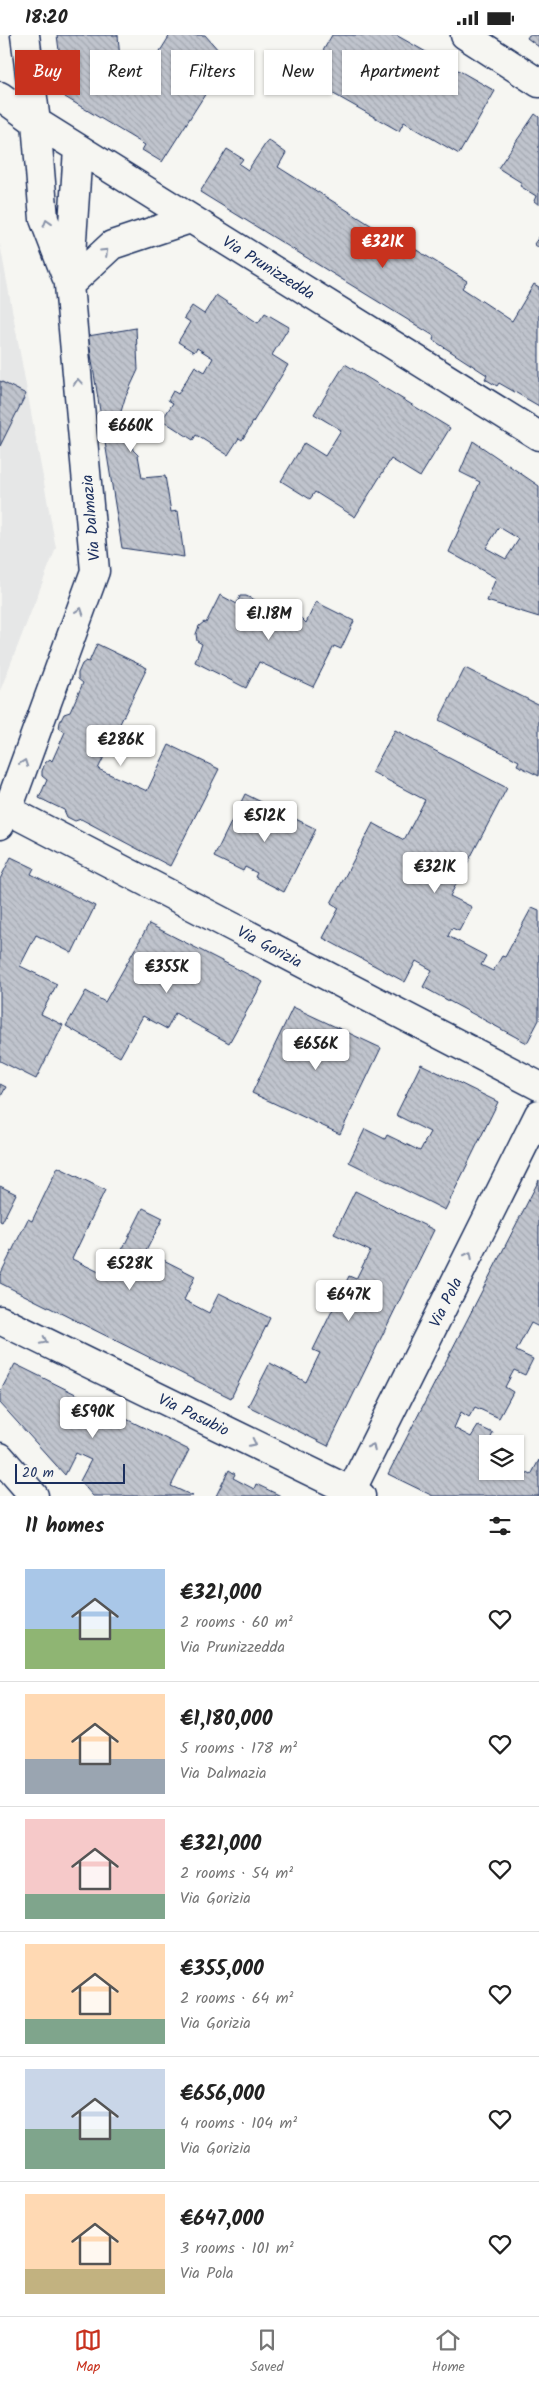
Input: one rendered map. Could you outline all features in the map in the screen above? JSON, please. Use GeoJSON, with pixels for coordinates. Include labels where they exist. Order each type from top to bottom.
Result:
{"type":"FeatureCollection","features":[{"type":"Feature","properties":{"kind":"street","name":"Via Dalmazia"},"geometry":{"type":"LineString","coordinates":[[24,35],[36,122],[44,219],[69,285]]}},
{"type":"Feature","properties":{"kind":"street"},"geometry":{"type":"LineString","coordinates":[[465,35],[539,83]]}},
{"type":"Feature","properties":{"kind":"street","name":"Via Prunizzedda"},"geometry":{"type":"LineString","coordinates":[[0,96],[78,149],[539,436]]}},
{"type":"Feature","properties":{"kind":"street","name":"Via Dalmazia"},"geometry":{"type":"LineString","coordinates":[[3,813],[95,571],[69,285],[78,149]]}},
{"type":"Feature","properties":{"kind":"street"},"geometry":{"type":"LineString","coordinates":[[69,285],[112,245],[190,219]]}},
{"type":"Feature","properties":{"kind":"street","name":"Via Gorizia"},"geometry":{"type":"LineString","coordinates":[[3,813],[539,1086]]}},
{"type":"Feature","properties":{"kind":"street","name":"Via Pola"},"geometry":{"type":"LineString","coordinates":[[356,1493],[539,1114]]}},
{"type":"Feature","properties":{"kind":"street","name":"Via Pasubio"},"geometry":{"type":"LineString","coordinates":[[0,1320],[356,1493]]}},
{"type":"Feature","properties":{"kind":"street"},"geometry":{"type":"LineString","coordinates":[[0,1457],[34,1496]]}},
{"type":"Feature","properties":{"kind":"shaded area"},"geometry":{"type":"Polygon","coordinates":[[[0,244],[56,548],[0,691],[0,244]]]}},
{"type":"Feature","properties":{"kind":"building"},"geometry":{"type":"Polygon","coordinates":[[[57,35],[118,35],[119,50],[90,50],[90,95],[161,95],[161,50],[170,35],[205,35],[218,50],[171,50],[171,95],[205,95],[162,162],[142,150],[145,145],[65,97],[65,95],[80,95],[80,50],[59,50],[57,35]]]}},
{"type":"Feature","properties":{"kind":"building"},"geometry":{"type":"Polygon","coordinates":[[[332,35],[396,35],[423,50],[342,50],[342,95],[458,95],[458,70],[495,91],[459,154],[404,122],[399,131],[332,93],[332,50],[323,50],[332,35]]]}},
{"type":"Feature","properties":{"kind":"building"},"geometry":{"type":"Polygon","coordinates":[[[529,35],[539,35],[539,47],[527,38],[529,35]]]}},
{"type":"Feature","properties":{"kind":"building"},"geometry":{"type":"Polygon","coordinates":[[[535,114],[539,117],[539,205],[534,201],[536,196],[520,186],[522,183],[498,168],[535,114]]]}},
{"type":"Feature","properties":{"kind":"building"},"geometry":{"type":"Polygon","coordinates":[[[268,140],[286,153],[278,167],[377,229],[371,238],[390,249],[397,238],[467,281],[462,288],[512,321],[534,284],[539,287],[539,406],[499,383],[497,386],[485,379],[487,375],[433,340],[434,336],[200,192],[227,149],[243,159],[239,164],[248,170],[268,140]]]}},
{"type":"Feature","properties":{"kind":"building"},"geometry":{"type":"Polygon","coordinates":[[[539,237],[539,248],[534,244],[539,237]]]}},
{"type":"Feature","properties":{"kind":"building"},"geometry":{"type":"Polygon","coordinates":[[[216,295],[258,323],[265,313],[289,327],[272,355],[288,365],[242,440],[239,438],[228,455],[196,435],[193,440],[162,420],[173,403],[168,400],[173,391],[178,394],[195,366],[205,372],[213,358],[197,348],[194,352],[178,342],[190,322],[184,318],[192,306],[204,314],[216,295]]]}},
{"type":"Feature","properties":{"kind":"building"},"geometry":{"type":"Polygon","coordinates":[[[136,328],[138,370],[125,398],[120,415],[124,441],[131,441],[133,450],[138,455],[142,478],[165,476],[171,512],[178,511],[184,557],[122,548],[88,336],[136,328]]]}},
{"type":"Feature","properties":{"kind":"building"},"geometry":{"type":"Polygon","coordinates":[[[345,364],[450,428],[420,477],[391,459],[355,517],[315,492],[310,499],[281,481],[304,443],[325,456],[341,430],[314,414],[345,364]]]}},
{"type":"Feature","properties":{"kind":"building"},"geometry":{"type":"Polygon","coordinates":[[[0,381],[26,394],[0,446],[0,381]]]}},
{"type":"Feature","properties":{"kind":"building"},"geometry":{"type":"Polygon","coordinates":[[[473,441],[539,486],[539,617],[487,601],[496,578],[449,552],[480,482],[460,472],[473,441]],[[499,527],[486,548],[506,559],[519,539],[499,527]]]}},
{"type":"Feature","properties":{"kind":"building"},"geometry":{"type":"Polygon","coordinates":[[[220,595],[237,604],[240,596],[246,596],[255,600],[258,604],[257,607],[286,620],[289,614],[296,613],[306,623],[316,602],[354,621],[341,649],[334,646],[313,687],[259,662],[246,688],[195,662],[202,644],[197,641],[196,634],[199,626],[204,622],[206,623],[220,595]]]}},
{"type":"Feature","properties":{"kind":"building"},"geometry":{"type":"Polygon","coordinates":[[[97,644],[147,668],[98,769],[147,791],[169,745],[219,769],[170,866],[81,819],[75,821],[67,817],[64,810],[39,798],[47,780],[42,776],[45,763],[50,759],[52,761],[65,732],[59,728],[60,722],[64,714],[70,712],[83,683],[78,679],[78,673],[82,664],[86,661],[89,662],[97,644]]]}},
{"type":"Feature","properties":{"kind":"building"},"geometry":{"type":"Polygon","coordinates":[[[465,668],[539,705],[539,776],[517,765],[519,761],[439,720],[465,668]]]}},
{"type":"Feature","properties":{"kind":"building"},"geometry":{"type":"Polygon","coordinates":[[[395,730],[507,788],[450,896],[472,907],[459,931],[452,928],[448,936],[486,956],[481,965],[493,971],[502,956],[505,957],[532,907],[539,910],[539,1020],[527,1043],[423,987],[432,970],[416,961],[405,982],[323,938],[339,908],[331,903],[373,823],[404,840],[425,800],[372,772],[395,730]]]}},
{"type":"Feature","properties":{"kind":"building"},"geometry":{"type":"Polygon","coordinates":[[[245,794],[316,829],[284,892],[255,877],[257,873],[245,867],[243,871],[214,857],[245,794]]]}},
{"type":"Feature","properties":{"kind":"building"},"geometry":{"type":"Polygon","coordinates":[[[11,857],[34,868],[31,874],[95,906],[72,953],[36,935],[20,966],[57,984],[41,1014],[63,1025],[36,1079],[0,1061],[0,879],[11,857]]]}},
{"type":"Feature","properties":{"kind":"building"},"geometry":{"type":"Polygon","coordinates":[[[149,924],[263,982],[229,1043],[175,1013],[167,1029],[143,1016],[120,1057],[66,1026],[86,991],[105,1002],[149,924]]]}},
{"type":"Feature","properties":{"kind":"building"},"geometry":{"type":"Polygon","coordinates":[[[293,1007],[381,1048],[340,1134],[252,1093],[293,1007]]]}},
{"type":"Feature","properties":{"kind":"building"},"geometry":{"type":"Polygon","coordinates":[[[421,1064],[498,1102],[445,1210],[349,1162],[365,1129],[385,1139],[387,1135],[420,1151],[430,1132],[396,1115],[421,1064]]]}},
{"type":"Feature","properties":{"kind":"building"},"geometry":{"type":"Polygon","coordinates":[[[0,1084],[6,1087],[0,1098],[0,1084]]]}},
{"type":"Feature","properties":{"kind":"building"},"geometry":{"type":"Polygon","coordinates":[[[58,1167],[105,1190],[72,1259],[99,1272],[102,1266],[106,1268],[108,1263],[114,1266],[143,1208],[163,1218],[146,1251],[195,1276],[184,1300],[209,1313],[219,1293],[270,1318],[231,1398],[0,1283],[0,1275],[28,1219],[32,1221],[58,1167]]]}},
{"type":"Feature","properties":{"kind":"building"},"geometry":{"type":"Polygon","coordinates":[[[539,1180],[539,1327],[531,1323],[516,1351],[533,1359],[525,1375],[514,1370],[505,1387],[513,1392],[499,1418],[475,1407],[469,1417],[461,1412],[454,1428],[471,1437],[478,1426],[493,1433],[492,1435],[479,1435],[479,1480],[524,1480],[524,1471],[531,1475],[539,1460],[539,1496],[433,1496],[388,1474],[539,1180]]]}},
{"type":"Feature","properties":{"kind":"building"},"geometry":{"type":"Polygon","coordinates":[[[0,1186],[16,1194],[2,1222],[0,1221],[0,1186]]]}},
{"type":"Feature","properties":{"kind":"building"},"geometry":{"type":"Polygon","coordinates":[[[355,1191],[434,1230],[328,1446],[248,1406],[270,1363],[306,1382],[320,1353],[313,1350],[349,1276],[356,1279],[370,1251],[334,1234],[355,1191]]]}},
{"type":"Feature","properties":{"kind":"building"},"geometry":{"type":"Polygon","coordinates":[[[15,1364],[189,1450],[171,1486],[193,1496],[93,1496],[80,1481],[91,1460],[76,1453],[65,1475],[0,1403],[0,1392],[15,1364]]]}},
{"type":"Feature","properties":{"kind":"building"},"geometry":{"type":"Polygon","coordinates":[[[229,1470],[235,1474],[233,1478],[254,1489],[256,1484],[281,1496],[216,1496],[229,1470]]]}}]}
